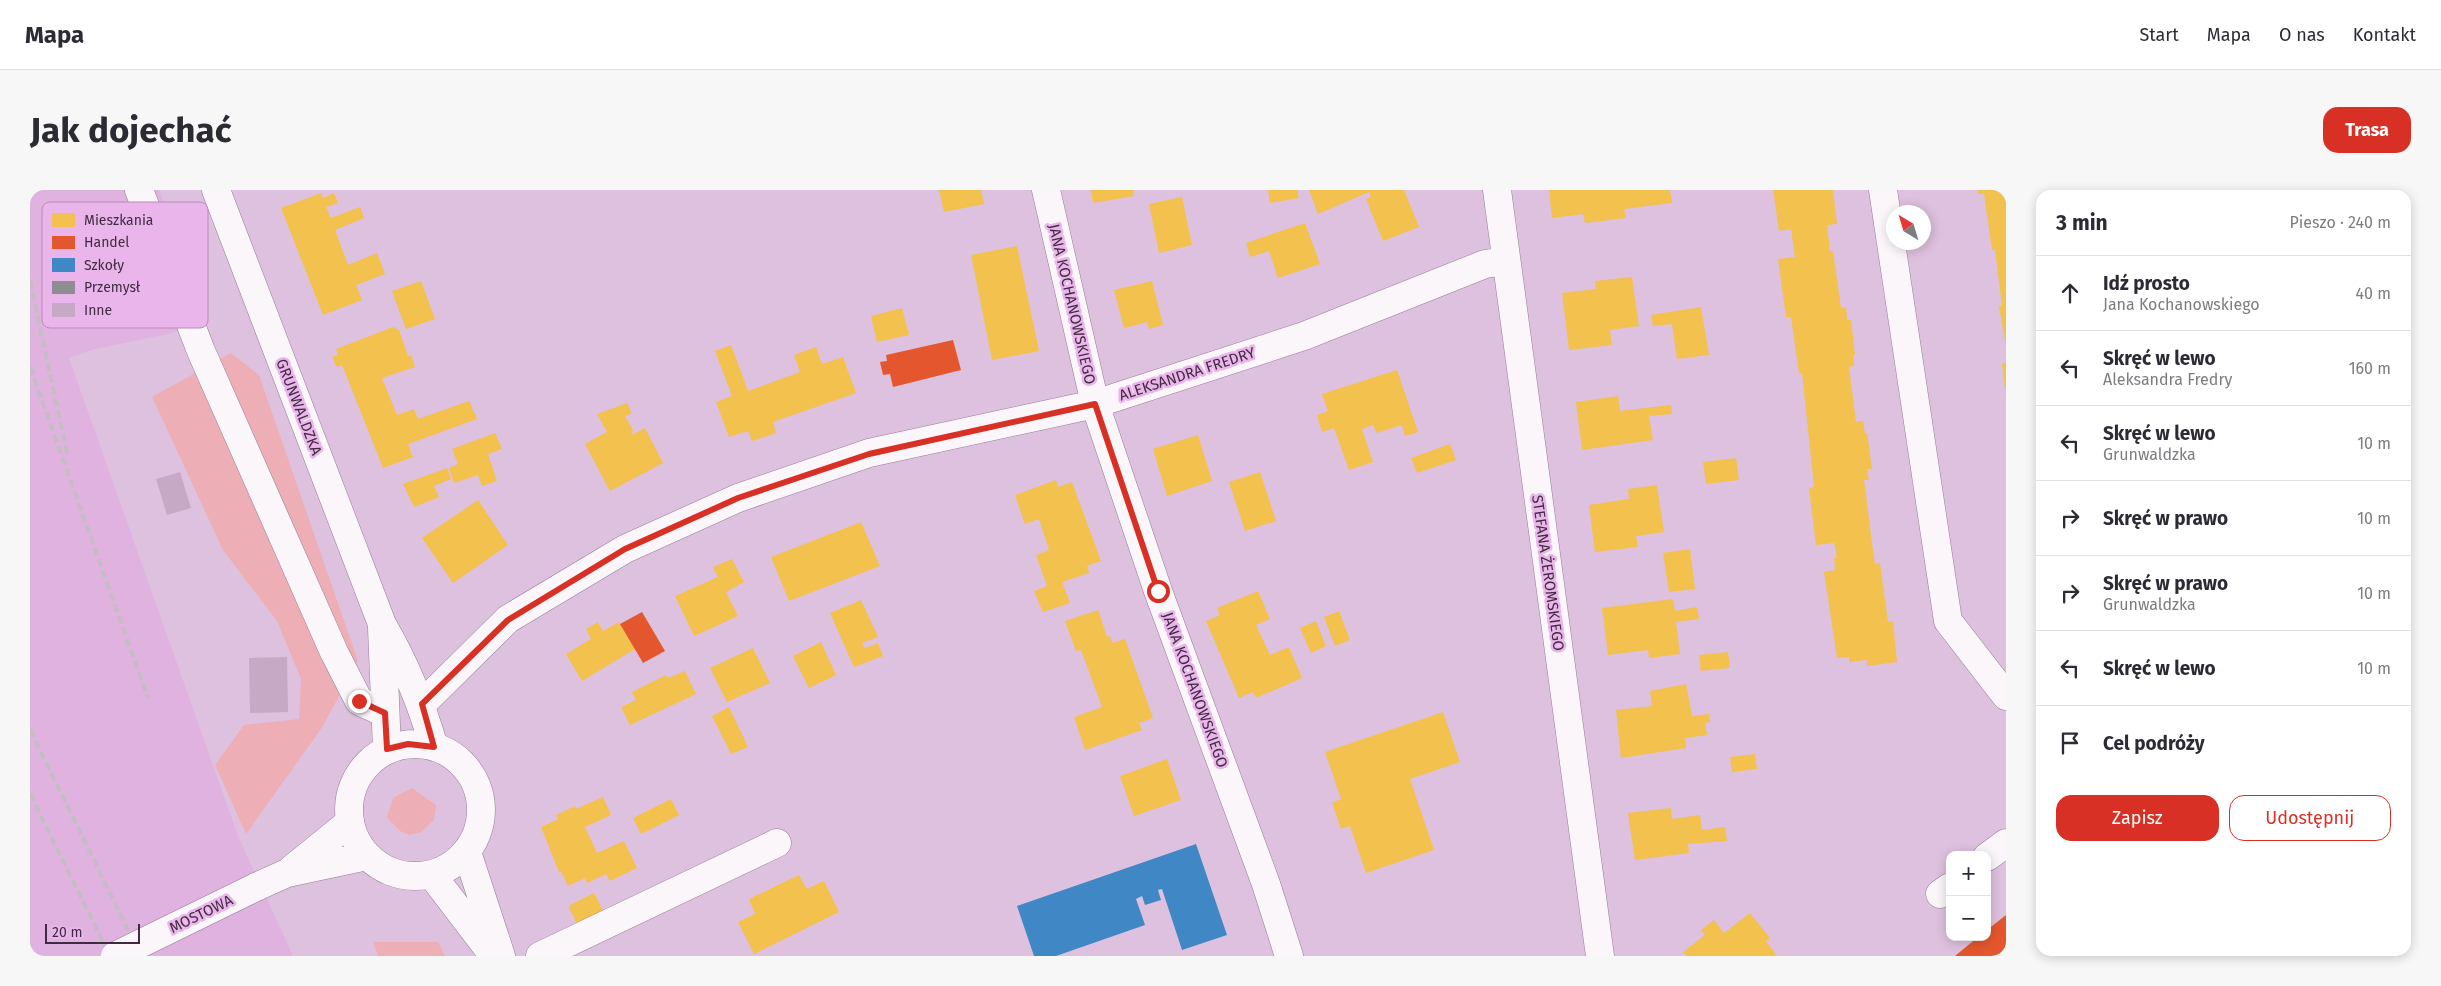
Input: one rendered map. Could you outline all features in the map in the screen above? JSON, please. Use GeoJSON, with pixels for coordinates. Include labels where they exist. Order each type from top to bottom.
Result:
{"type":"FeatureCollection","features":[{"type":"Feature","properties":{"kind":"street"},"geometry":{"type":"LineString","coordinates":[[139,190],[144,202]]}},
{"type":"Feature","properties":{"kind":"street","name":"GRUNWALDZKA"},"geometry":{"type":"LineString","coordinates":[[216,190],[382,624],[402,659],[422,704],[434,747]]}},
{"type":"Feature","properties":{"kind":"street","name":"JANA KOCHANOWSKIEGO"},"geometry":{"type":"LineString","coordinates":[[1046,190],[1095,404],[1158,591],[1263,875],[1289,956]]}},
{"type":"Feature","properties":{"kind":"street","name":"STEFANA ŻEROMSKIEGO"},"geometry":{"type":"LineString","coordinates":[[1497,190],[1505,261],[1600,956]]}},
{"type":"Feature","properties":{"kind":"street"},"geometry":{"type":"LineString","coordinates":[[1883,190],[1948,621],[2006,696]]}},
{"type":"Feature","properties":{"kind":"street","name":"ALEKSANDRA FREDRY"},"geometry":{"type":"LineString","coordinates":[[422,704],[508,620],[625,549],[738,498],[869,454],[1095,404],[1304,336],[1485,264],[1505,261]]}},
{"type":"Feature","properties":{"kind":"street"},"geometry":{"type":"LineString","coordinates":[[192,328],[334,652],[359,701],[385,713]]}},
{"type":"Feature","properties":{"kind":"street","name":"GRUNWALDZKA"},"geometry":{"type":"LineString","coordinates":[[382,624],[387,749]]}},
{"type":"Feature","properties":{"kind":"street"},"geometry":{"type":"LineString","coordinates":[[408,744],[434,747],[457,758],[474,778],[482,803],[479,829],[467,852],[452,866],[432,875],[409,876],[386,870],[367,856],[356,840],[350,822],[349,802],[355,783],[366,765],[387,749],[408,744]]}},
{"type":"Feature","properties":{"kind":"street","name":"MOSTOWA"},"geometry":{"type":"LineString","coordinates":[[287,873],[350,822]]}},
{"type":"Feature","properties":{"kind":"street"},"geometry":{"type":"LineString","coordinates":[[1991,854],[2006,842]]}},
{"type":"Feature","properties":{"kind":"street"},"geometry":{"type":"LineString","coordinates":[[540,956],[776,843]]}},
{"type":"Feature","properties":{"kind":"street"},"geometry":{"type":"LineString","coordinates":[[467,852],[501,956]]}},
{"type":"Feature","properties":{"kind":"street","name":"MOSTOWA"},"geometry":{"type":"LineString","coordinates":[[115,956],[287,873],[367,856]]}},
{"type":"Feature","properties":{"kind":"street"},"geometry":{"type":"LineString","coordinates":[[432,875],[494,956]]}},
{"type":"Feature","properties":{"kind":"shaded area"},"geometry":{"type":"Polygon","coordinates":[[[30,190],[159,190],[164,202],[42,202],[42,328],[189,328],[95,349],[69,358],[238,836],[293,956],[33,956],[30,953],[30,190]]]}},
{"type":"Feature","properties":{"kind":"shaded area"},"geometry":{"type":"Polygon","coordinates":[[[231,353],[259,375],[358,661],[321,729],[246,834],[215,765],[244,725],[299,719],[301,679],[277,621],[223,550],[152,397],[231,353]]]}},
{"type":"Feature","properties":{"kind":"shaded area"},"geometry":{"type":"Polygon","coordinates":[[[412,788],[436,805],[434,820],[421,832],[410,835],[400,831],[387,817],[393,798],[412,788]]]}},
{"type":"Feature","properties":{"kind":"shaded area"},"geometry":{"type":"Polygon","coordinates":[[[373,942],[438,942],[445,956],[378,956],[373,942]]]}},
{"type":"Feature","properties":{"kind":"building: Mieszkania"},"geometry":{"type":"Polygon","coordinates":[[[939,190],[981,190],[984,204],[944,212],[939,190]]]}},
{"type":"Feature","properties":{"kind":"building: Mieszkania"},"geometry":{"type":"Polygon","coordinates":[[[1091,190],[1133,190],[1134,196],[1093,203],[1091,190]]]}},
{"type":"Feature","properties":{"kind":"building: Mieszkania"},"geometry":{"type":"Polygon","coordinates":[[[1268,190],[1297,190],[1299,198],[1270,203],[1268,190]]]}},
{"type":"Feature","properties":{"kind":"building: Mieszkania"},"geometry":{"type":"Polygon","coordinates":[[[1309,190],[1404,190],[1419,227],[1383,241],[1366,199],[1371,197],[1369,192],[1318,214],[1309,190]]]}},
{"type":"Feature","properties":{"kind":"building: Mieszkania"},"geometry":{"type":"Polygon","coordinates":[[[1549,190],[1670,190],[1672,203],[1624,209],[1626,218],[1585,223],[1583,214],[1552,218],[1549,190]]]}},
{"type":"Feature","properties":{"kind":"building: Mieszkania"},"geometry":{"type":"Polygon","coordinates":[[[1773,190],[1833,190],[1837,224],[1827,225],[1830,251],[1833,251],[1841,308],[1846,307],[1847,320],[1851,320],[1855,355],[1853,355],[1854,366],[1849,367],[1856,422],[1863,421],[1865,434],[1867,433],[1872,469],[1867,469],[1869,480],[1864,480],[1872,543],[1875,564],[1880,563],[1888,622],[1893,621],[1897,662],[1867,666],[1867,660],[1849,662],[1849,657],[1837,658],[1824,572],[1835,570],[1834,558],[1837,558],[1834,543],[1816,545],[1809,488],[1814,487],[1802,373],[1799,373],[1791,317],[1786,317],[1778,259],[1795,257],[1791,229],[1779,231],[1773,190]]]}},
{"type":"Feature","properties":{"kind":"building: Mieszkania"},"geometry":{"type":"Polygon","coordinates":[[[1978,190],[2006,190],[2006,346],[1999,306],[2002,306],[1995,250],[1992,250],[1984,194],[1978,194],[1978,190]]]}},
{"type":"Feature","properties":{"kind":"building: Mieszkania"},"geometry":{"type":"Polygon","coordinates":[[[321,193],[323,198],[334,193],[338,203],[326,207],[331,218],[360,207],[364,218],[335,230],[348,265],[377,253],[385,274],[356,285],[362,300],[323,315],[281,208],[321,193]]]}},
{"type":"Feature","properties":{"kind":"building: Mieszkania"},"geometry":{"type":"Polygon","coordinates":[[[1182,197],[1192,245],[1159,253],[1149,204],[1182,197]]]}},
{"type":"Feature","properties":{"kind":"building: Mieszkania"},"geometry":{"type":"Polygon","coordinates":[[[1305,223],[1320,264],[1278,278],[1269,251],[1250,257],[1246,243],[1305,223]]]}},
{"type":"Feature","properties":{"kind":"building: Mieszkania"},"geometry":{"type":"Polygon","coordinates":[[[1017,246],[1039,351],[992,360],[971,255],[1017,246]]]}},
{"type":"Feature","properties":{"kind":"building: Mieszkania"},"geometry":{"type":"Polygon","coordinates":[[[1632,277],[1639,326],[1610,330],[1612,345],[1569,350],[1562,293],[1596,289],[1595,281],[1632,277]]]}},
{"type":"Feature","properties":{"kind":"building: Mieszkania"},"geometry":{"type":"Polygon","coordinates":[[[421,281],[435,319],[406,329],[392,291],[421,281]]]}},
{"type":"Feature","properties":{"kind":"building: Mieszkania"},"geometry":{"type":"Polygon","coordinates":[[[1152,281],[1163,325],[1149,329],[1147,322],[1124,328],[1114,290],[1152,281]]]}},
{"type":"Feature","properties":{"kind":"building: Mieszkania"},"geometry":{"type":"Polygon","coordinates":[[[1701,307],[1709,355],[1677,359],[1672,324],[1653,326],[1651,315],[1701,307]]]}},
{"type":"Feature","properties":{"kind":"building: Mieszkania"},"geometry":{"type":"Polygon","coordinates":[[[902,308],[909,335],[877,342],[871,316],[902,308]]]}},
{"type":"Feature","properties":{"kind":"building: Mieszkania"},"geometry":{"type":"Polygon","coordinates":[[[393,327],[399,330],[408,356],[411,355],[415,367],[382,378],[397,415],[414,409],[418,419],[469,401],[477,419],[408,444],[413,457],[383,468],[342,365],[337,367],[332,357],[338,355],[336,349],[393,327]]]}},
{"type":"Feature","properties":{"kind":"building: Mieszkania"},"geometry":{"type":"Polygon","coordinates":[[[731,345],[748,391],[800,372],[794,355],[816,347],[822,364],[843,357],[856,393],[773,422],[776,433],[752,441],[748,431],[729,437],[716,402],[732,396],[715,351],[731,345]]]}},
{"type":"Feature","properties":{"kind":"building: Mieszkania"},"geometry":{"type":"Polygon","coordinates":[[[2006,363],[2006,389],[2005,389],[2002,364],[2006,363]]]}},
{"type":"Feature","properties":{"kind":"building: Mieszkania"},"geometry":{"type":"Polygon","coordinates":[[[1397,370],[1418,432],[1405,436],[1402,425],[1377,433],[1373,425],[1362,429],[1373,462],[1349,470],[1334,428],[1322,432],[1317,415],[1328,411],[1322,394],[1397,370]]]}},
{"type":"Feature","properties":{"kind":"building: Mieszkania"},"geometry":{"type":"Polygon","coordinates":[[[1618,396],[1620,411],[1671,405],[1672,414],[1649,416],[1653,440],[1582,450],[1576,402],[1618,396]]]}},
{"type":"Feature","properties":{"kind":"building: Mieszkania"},"geometry":{"type":"Polygon","coordinates":[[[627,403],[632,413],[625,416],[633,430],[632,435],[645,428],[663,463],[610,491],[585,444],[607,432],[597,414],[627,403]]]}},
{"type":"Feature","properties":{"kind":"building: Mieszkania"},"geometry":{"type":"Polygon","coordinates":[[[495,433],[502,449],[488,454],[497,481],[482,486],[478,475],[454,483],[449,468],[458,464],[452,449],[495,433]]]}},
{"type":"Feature","properties":{"kind":"building: Mieszkania"},"geometry":{"type":"Polygon","coordinates":[[[1198,435],[1212,481],[1167,496],[1153,449],[1198,435]]]}},
{"type":"Feature","properties":{"kind":"building: Mieszkania"},"geometry":{"type":"Polygon","coordinates":[[[1450,444],[1456,460],[1417,473],[1411,458],[1450,444]]]}},
{"type":"Feature","properties":{"kind":"building: Mieszkania"},"geometry":{"type":"Polygon","coordinates":[[[1736,458],[1739,480],[1706,484],[1703,462],[1736,458]]]}},
{"type":"Feature","properties":{"kind":"building: Mieszkania"},"geometry":{"type":"Polygon","coordinates":[[[447,468],[451,479],[434,486],[439,497],[414,507],[403,484],[447,468]]]}},
{"type":"Feature","properties":{"kind":"building: Mieszkania"},"geometry":{"type":"Polygon","coordinates":[[[1260,472],[1276,521],[1245,531],[1229,482],[1260,472]]]}},
{"type":"Feature","properties":{"kind":"building: Mieszkania"},"geometry":{"type":"Polygon","coordinates":[[[1056,480],[1058,487],[1072,482],[1101,561],[1087,566],[1089,573],[1062,582],[1070,603],[1043,612],[1034,591],[1047,586],[1036,555],[1049,550],[1039,519],[1025,524],[1015,495],[1056,480]]]}},
{"type":"Feature","properties":{"kind":"building: Mieszkania"},"geometry":{"type":"Polygon","coordinates":[[[1657,485],[1664,532],[1636,536],[1638,547],[1595,552],[1589,505],[1629,499],[1628,489],[1657,485]]]}},
{"type":"Feature","properties":{"kind":"building: Mieszkania"},"geometry":{"type":"Polygon","coordinates":[[[478,500],[508,545],[453,583],[422,538],[478,500]]]}},
{"type":"Feature","properties":{"kind":"building: Mieszkania"},"geometry":{"type":"Polygon","coordinates":[[[861,522],[880,566],[789,601],[771,557],[861,522]]]}},
{"type":"Feature","properties":{"kind":"building: Mieszkania"},"geometry":{"type":"Polygon","coordinates":[[[1690,549],[1695,589],[1669,592],[1663,553],[1690,549]]]}},
{"type":"Feature","properties":{"kind":"building: Mieszkania"},"geometry":{"type":"Polygon","coordinates":[[[732,559],[744,582],[726,592],[738,616],[694,636],[675,596],[718,577],[713,567],[732,559]]]}},
{"type":"Feature","properties":{"kind":"building: Mieszkania"},"geometry":{"type":"Polygon","coordinates":[[[1258,591],[1270,619],[1256,625],[1270,655],[1289,647],[1302,678],[1256,698],[1253,692],[1239,698],[1206,621],[1220,615],[1217,608],[1258,591]]]}},
{"type":"Feature","properties":{"kind":"building: Mieszkania"},"geometry":{"type":"Polygon","coordinates":[[[1673,599],[1675,611],[1697,607],[1699,619],[1676,622],[1680,654],[1649,658],[1648,650],[1608,655],[1602,608],[1673,599]]]}},
{"type":"Feature","properties":{"kind":"building: Mieszkania"},"geometry":{"type":"Polygon","coordinates":[[[861,600],[878,637],[862,643],[865,648],[878,643],[883,656],[854,667],[830,613],[861,600]]]}},
{"type":"Feature","properties":{"kind":"building: Mieszkania"},"geometry":{"type":"Polygon","coordinates":[[[1098,610],[1107,637],[1110,636],[1112,643],[1125,639],[1153,718],[1139,723],[1142,730],[1085,750],[1074,717],[1102,707],[1081,650],[1076,651],[1065,621],[1098,610]]]}},
{"type":"Feature","properties":{"kind":"building: Mieszkania"},"geometry":{"type":"Polygon","coordinates":[[[1339,611],[1350,640],[1335,646],[1324,617],[1339,611]]]}},
{"type":"Feature","properties":{"kind":"building: Mieszkania"},"geometry":{"type":"Polygon","coordinates":[[[1316,621],[1326,646],[1311,653],[1300,628],[1316,621]]]}},
{"type":"Feature","properties":{"kind":"building: Mieszkania"},"geometry":{"type":"Polygon","coordinates":[[[598,622],[603,631],[619,622],[635,649],[582,681],[566,654],[591,639],[586,629],[598,622]]]}},
{"type":"Feature","properties":{"kind":"building: Mieszkania"},"geometry":{"type":"Polygon","coordinates":[[[821,642],[836,675],[809,688],[793,656],[821,642]]]}},
{"type":"Feature","properties":{"kind":"building: Mieszkania"},"geometry":{"type":"Polygon","coordinates":[[[753,648],[770,683],[727,702],[710,668],[753,648]]]}},
{"type":"Feature","properties":{"kind":"building: Mieszkania"},"geometry":{"type":"Polygon","coordinates":[[[1728,652],[1730,668],[1701,671],[1699,655],[1728,652]]]}},
{"type":"Feature","properties":{"kind":"building: Mieszkania"},"geometry":{"type":"Polygon","coordinates":[[[685,671],[696,694],[630,725],[621,707],[636,700],[632,692],[666,675],[668,678],[685,671]]]}},
{"type":"Feature","properties":{"kind":"building: Mieszkania"},"geometry":{"type":"Polygon","coordinates":[[[1686,684],[1692,716],[1709,714],[1710,722],[1705,723],[1707,735],[1685,738],[1686,748],[1621,758],[1616,710],[1652,706],[1650,691],[1686,684]]]}},
{"type":"Feature","properties":{"kind":"building: Mieszkania"},"geometry":{"type":"Polygon","coordinates":[[[729,707],[748,747],[731,754],[712,716],[729,707]]]}},
{"type":"Feature","properties":{"kind":"building: Mieszkania"},"geometry":{"type":"Polygon","coordinates":[[[1443,712],[1460,762],[1410,779],[1434,850],[1366,873],[1350,826],[1341,829],[1332,803],[1341,799],[1325,752],[1443,712]]]}},
{"type":"Feature","properties":{"kind":"building: Mieszkania"},"geometry":{"type":"Polygon","coordinates":[[[1755,754],[1757,769],[1732,772],[1730,757],[1755,754]]]}},
{"type":"Feature","properties":{"kind":"building: Mieszkania"},"geometry":{"type":"Polygon","coordinates":[[[1167,759],[1181,800],[1134,816],[1120,776],[1167,759]]]}},
{"type":"Feature","properties":{"kind":"building: Mieszkania"},"geometry":{"type":"Polygon","coordinates":[[[603,797],[611,815],[585,827],[597,853],[624,841],[637,868],[610,881],[606,874],[587,883],[585,878],[568,886],[561,871],[559,872],[541,827],[558,819],[556,815],[575,806],[576,809],[603,797]]]}},
{"type":"Feature","properties":{"kind":"building: Mieszkania"},"geometry":{"type":"Polygon","coordinates":[[[671,799],[679,815],[641,834],[633,818],[671,799]]]}},
{"type":"Feature","properties":{"kind":"building: Mieszkania"},"geometry":{"type":"Polygon","coordinates":[[[1671,808],[1672,819],[1700,815],[1702,830],[1725,827],[1727,841],[1688,844],[1689,853],[1635,860],[1628,813],[1671,808]]]}},
{"type":"Feature","properties":{"kind":"building: Mieszkania"},"geometry":{"type":"Polygon","coordinates":[[[799,875],[807,889],[824,881],[839,912],[754,954],[738,922],[755,914],[749,899],[799,875]]]}},
{"type":"Feature","properties":{"kind":"building: Mieszkania"},"geometry":{"type":"Polygon","coordinates":[[[594,893],[604,912],[577,924],[569,908],[570,905],[594,893]]]}},
{"type":"Feature","properties":{"kind":"building: Mieszkania"},"geometry":{"type":"Polygon","coordinates":[[[1750,913],[1770,938],[1766,941],[1777,956],[1687,956],[1683,952],[1705,935],[1701,930],[1714,920],[1724,933],[1750,913]]]}},
{"type":"Feature","properties":{"kind":"building: Handel"},"geometry":{"type":"Polygon","coordinates":[[[953,340],[961,370],[893,387],[890,374],[883,375],[880,362],[887,361],[886,355],[953,340]]]}},
{"type":"Feature","properties":{"kind":"building: Handel"},"geometry":{"type":"Polygon","coordinates":[[[642,612],[665,651],[643,663],[620,624],[642,612]]]}},
{"type":"Feature","properties":{"kind":"building: Handel"},"geometry":{"type":"Polygon","coordinates":[[[2006,915],[2006,956],[1955,956],[1973,941],[1991,941],[1991,927],[2006,915]]]}},
{"type":"Feature","properties":{"kind":"building: Szkoły"},"geometry":{"type":"Polygon","coordinates":[[[1196,844],[1227,935],[1182,950],[1162,889],[1158,890],[1161,900],[1145,905],[1142,896],[1136,899],[1145,925],[1056,956],[1034,956],[1017,906],[1196,844]]]}},
{"type":"Feature","properties":{"kind":"building: Inne"},"geometry":{"type":"Polygon","coordinates":[[[180,472],[191,508],[167,515],[156,479],[180,472]]]}},
{"type":"Feature","properties":{"kind":"building: Inne"},"geometry":{"type":"Polygon","coordinates":[[[287,657],[288,712],[250,713],[249,658],[287,657]]]}},
{"type":"Feature","properties":{"kind":"railway"},"geometry":{"type":"LineString","coordinates":[[30,281],[67,453]]}},
{"type":"Feature","properties":{"kind":"railway"},"geometry":{"type":"LineString","coordinates":[[30,367],[148,698]]}},
{"type":"Feature","properties":{"kind":"railway"},"geometry":{"type":"LineString","coordinates":[[30,730],[141,956]]}},
{"type":"Feature","properties":{"kind":"railway"},"geometry":{"type":"LineString","coordinates":[[30,794],[110,956]]}},
{"type":"Feature","properties":{"kind":"route"},"geometry":{"type":"LineString","coordinates":[[359,701],[385,713],[387,749],[408,744],[434,747],[422,704],[455,669],[508,620],[625,549],[738,498],[869,454],[1095,404],[1158,591]]}}]}
